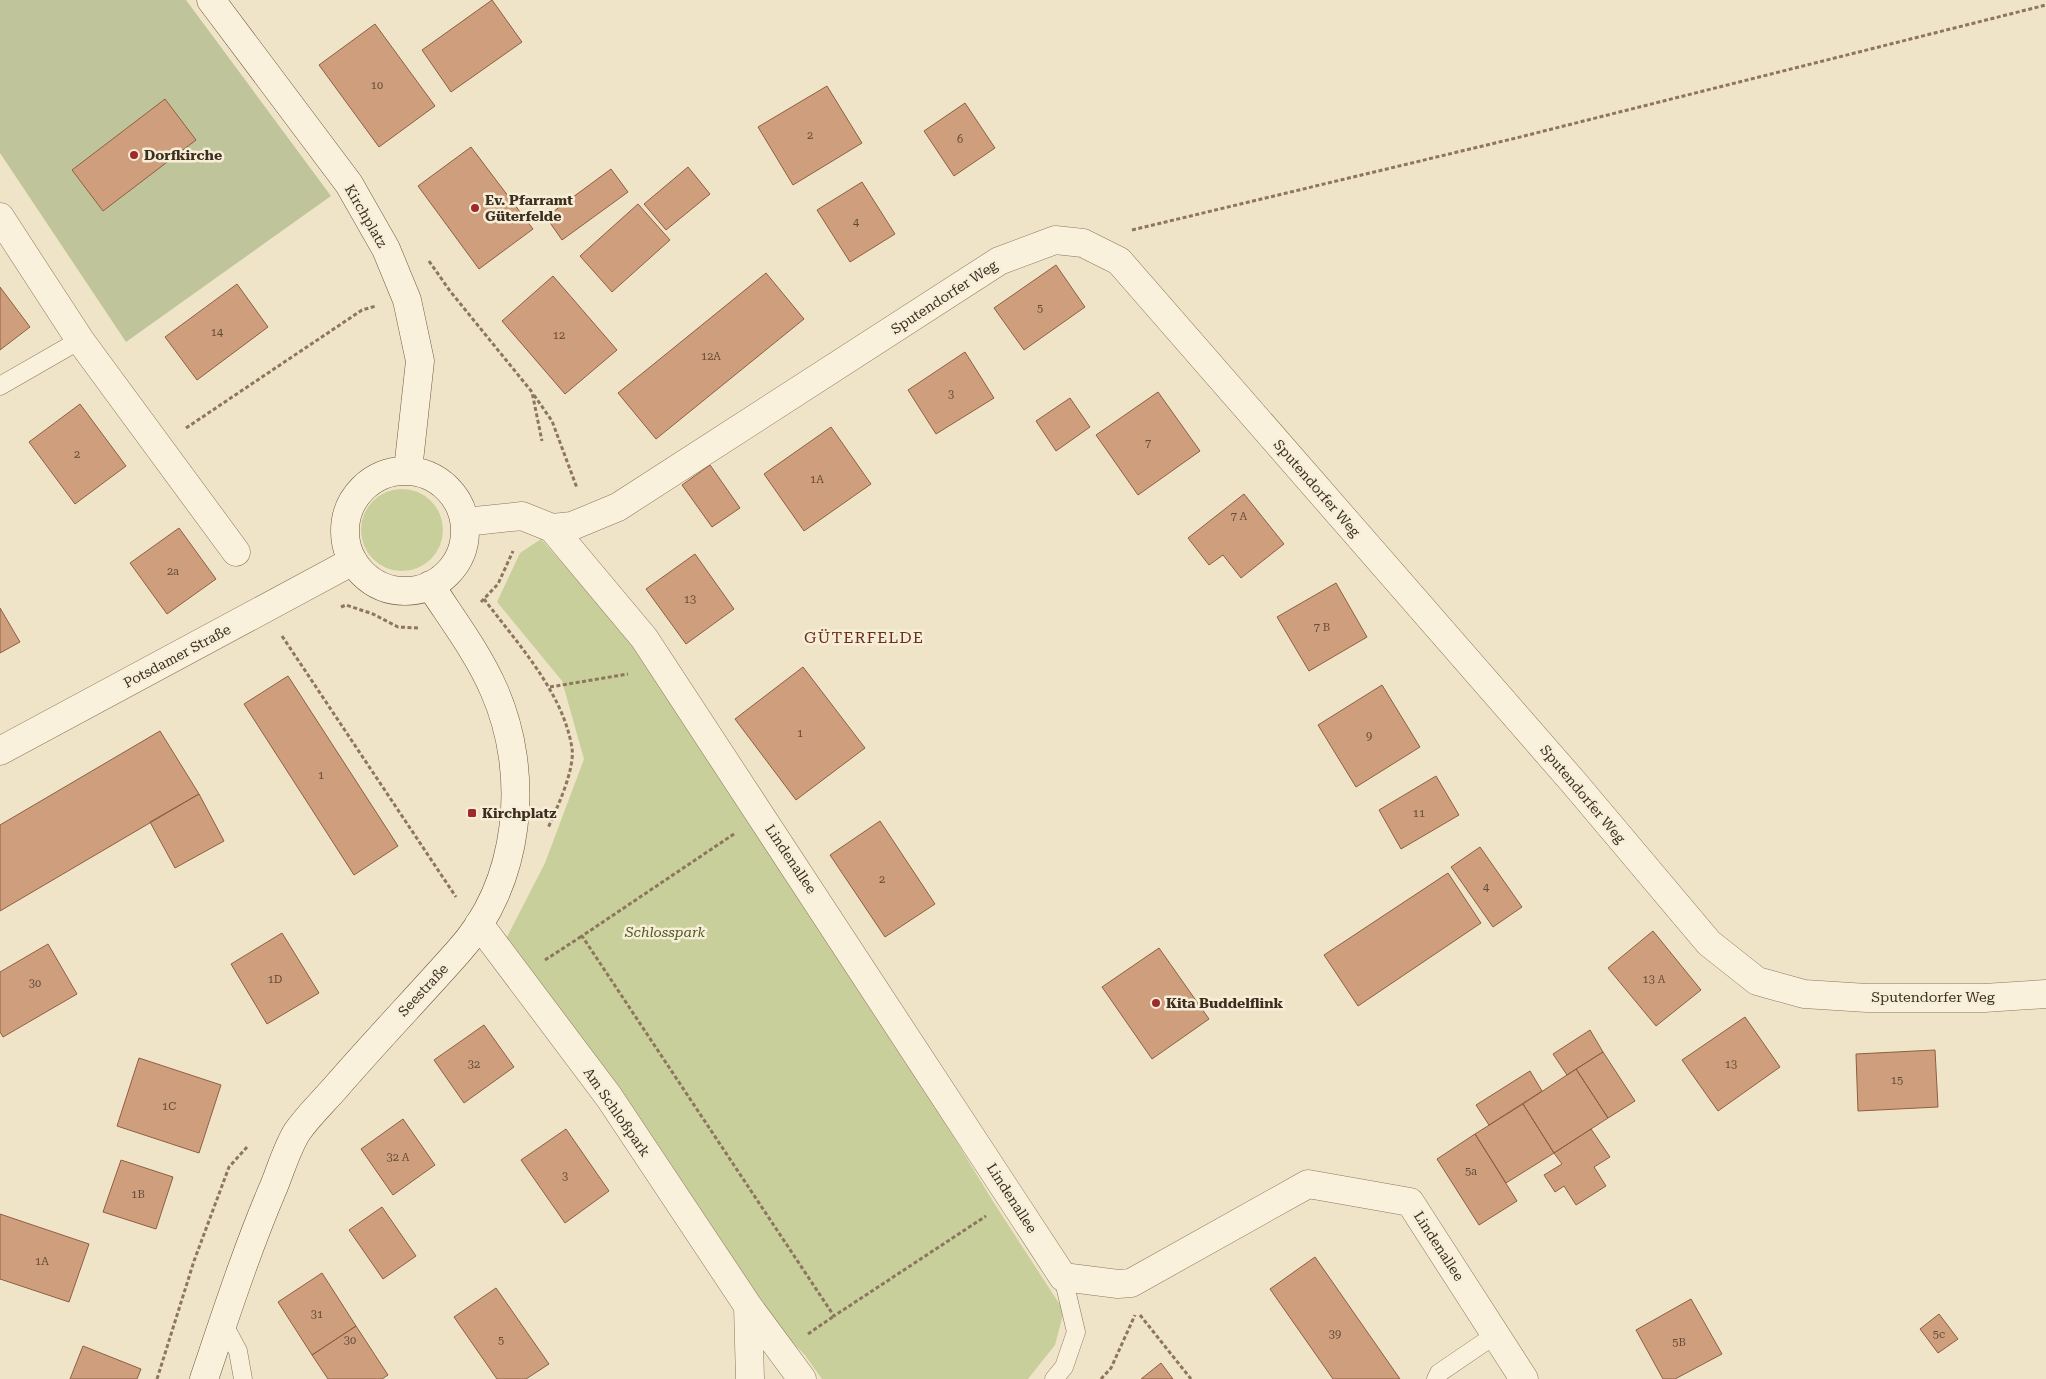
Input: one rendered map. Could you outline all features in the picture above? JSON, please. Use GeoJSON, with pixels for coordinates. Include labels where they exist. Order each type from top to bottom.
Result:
{"type":"FeatureCollection","features":[{"type":"Feature","properties":{"kind":"street","name":"Kirchplatz"},"geometry":{"type":"LineString","coordinates":[[211,0],[349,184],[386,249],[407,300],[420,361],[408,470]]}},
{"type":"Feature","properties":{"kind":"street"},"geometry":{"type":"LineString","coordinates":[[0,218],[80,340],[236,552]]}},
{"type":"Feature","properties":{"kind":"street","name":"Sputendorfer Weg"},"geometry":{"type":"LineString","coordinates":[[552,528],[572,526],[618,507],[999,261],[1055,240],[1083,243],[1119,262],[1575,784],[1709,943],[1757,981],[1804,994],[1867,998],[1984,998],[2046,994]]}},
{"type":"Feature","properties":{"kind":"street"},"geometry":{"type":"LineString","coordinates":[[408,470],[428,475],[446,486],[458,503],[465,522],[464,541],[458,559],[446,574],[430,585],[414,590],[396,590],[379,585],[364,575],[353,561],[347,544],[345,526],[350,508],[359,492],[373,480],[390,472],[408,470]]}},
{"type":"Feature","properties":{"kind":"street","name":"Lindenallee"},"geometry":{"type":"LineString","coordinates":[[465,522],[522,516],[552,528],[644,638],[1063,1277],[1118,1284],[1131,1283],[1308,1184],[1410,1202],[1524,1379]]}},
{"type":"Feature","properties":{"kind":"street","name":"Potsdamer Straße"},"geometry":{"type":"LineString","coordinates":[[0,751],[353,561]]}},
{"type":"Feature","properties":{"kind":"street","name":"Seestraße"},"geometry":{"type":"LineString","coordinates":[[204,1379],[248,1246],[297,1132],[373,1044],[461,950],[479,924],[503,870],[512,834],[515,808],[514,761],[506,725],[494,690],[430,585]]}},
{"type":"Feature","properties":{"kind":"street","name":"Am Schloßpark"},"geometry":{"type":"LineString","coordinates":[[479,924],[609,1097],[748,1306],[802,1379]]}},
{"type":"Feature","properties":{"kind":"street"},"geometry":{"type":"LineString","coordinates":[[748,1306],[750,1379]]}},
{"type":"Feature","properties":{"kind":"lane"},"geometry":{"type":"LineString","coordinates":[[0,386],[80,340]]}},
{"type":"Feature","properties":{"kind":"lane","name":"Lindenallee"},"geometry":{"type":"LineString","coordinates":[[1054,1379],[1064,1367],[1076,1332],[1063,1277]]}},
{"type":"Feature","properties":{"kind":"lane"},"geometry":{"type":"LineString","coordinates":[[222,1324],[238,1351],[243,1379]]}},
{"type":"Feature","properties":{"kind":"lane"},"geometry":{"type":"LineString","coordinates":[[1436,1379],[1439,1373],[1496,1335]]}},
{"type":"Feature","properties":{"kind":"path"},"geometry":{"type":"LineString","coordinates":[[1083,243],[2046,5]]}},
{"type":"Feature","properties":{"kind":"path"},"geometry":{"type":"LineString","coordinates":[[450,291],[532,392],[552,421],[589,519]]}},
{"type":"Feature","properties":{"kind":"path"},"geometry":{"type":"LineString","coordinates":[[158,446],[362,310],[382,305]]}},
{"type":"Feature","properties":{"kind":"path"},"geometry":{"type":"LineString","coordinates":[[532,392],[542,441]]}},
{"type":"Feature","properties":{"kind":"path"},"geometry":{"type":"LineString","coordinates":[[339,608],[346,605],[373,614],[398,627],[425,629],[452,620],[474,609],[498,584]]}},
{"type":"Feature","properties":{"kind":"path"},"geometry":{"type":"LineString","coordinates":[[288,632],[281,635],[456,897]]}},
{"type":"Feature","properties":{"kind":"path"},"geometry":{"type":"LineString","coordinates":[[550,687],[663,668]]}},
{"type":"Feature","properties":{"kind":"path"},"geometry":{"type":"LineString","coordinates":[[519,977],[762,816]]}},
{"type":"Feature","properties":{"kind":"path"},"geometry":{"type":"LineString","coordinates":[[582,936],[834,1316],[1012,1198]]}},
{"type":"Feature","properties":{"kind":"path"},"geometry":{"type":"LineString","coordinates":[[158,1379],[194,1261],[229,1167],[247,1147]]}},
{"type":"Feature","properties":{"kind":"path"},"geometry":{"type":"LineString","coordinates":[[1100,1379],[1111,1368],[1137,1310],[1191,1379]]}},
{"type":"Feature","properties":{"kind":"green space"},"geometry":{"type":"Polygon","coordinates":[[[0,0],[186,0],[331,196],[126,342],[0,153],[0,0]]]}},
{"type":"Feature","properties":{"kind":"green space"},"geometry":{"type":"Polygon","coordinates":[[[402,489],[418,492],[431,501],[440,514],[443,530],[440,546],[431,559],[418,568],[402,571],[386,568],[373,559],[364,546],[361,530],[364,514],[373,501],[386,492],[402,489]]]}},
{"type":"Feature","properties":{"kind":"green space","name":"Schlosspark"},"geometry":{"type":"Polygon","coordinates":[[[541,539],[634,644],[894,1039],[994,1203],[1064,1311],[1055,1345],[1028,1379],[822,1379],[804,1354],[775,1326],[538,986],[507,937],[545,863],[584,759],[562,681],[497,602],[520,553],[541,539]]]}},
{"type":"Feature","properties":{"kind":"building"},"geometry":{"type":"Polygon","coordinates":[[[492,0],[522,42],[451,92],[422,50],[492,0]]]}},
{"type":"Feature","properties":{"kind":"building"},"geometry":{"type":"Polygon","coordinates":[[[375,24],[435,106],[379,147],[319,65],[375,24]]]}},
{"type":"Feature","properties":{"kind":"building"},"geometry":{"type":"Polygon","coordinates":[[[827,86],[862,143],[793,185],[758,127],[827,86]]]}},
{"type":"Feature","properties":{"kind":"building","name":"Dorfkirche"},"geometry":{"type":"Polygon","coordinates":[[[165,99],[196,140],[103,211],[72,170],[165,99]]]}},
{"type":"Feature","properties":{"kind":"building"},"geometry":{"type":"Polygon","coordinates":[[[965,103],[995,148],[954,176],[924,131],[965,103]]]}},
{"type":"Feature","properties":{"kind":"building","name":"Ev. Pfarramt Güterfelde"},"geometry":{"type":"Polygon","coordinates":[[[471,147],[533,229],[479,269],[418,186],[471,147]]]}},
{"type":"Feature","properties":{"kind":"building"},"geometry":{"type":"Polygon","coordinates":[[[688,167],[710,194],[666,230],[644,204],[688,167]]]}},
{"type":"Feature","properties":{"kind":"building"},"geometry":{"type":"Polygon","coordinates":[[[611,169],[628,192],[562,240],[546,217],[611,169]]]}},
{"type":"Feature","properties":{"kind":"building"},"geometry":{"type":"Polygon","coordinates":[[[862,182],[895,234],[850,262],[817,210],[862,182]]]}},
{"type":"Feature","properties":{"kind":"building"},"geometry":{"type":"Polygon","coordinates":[[[638,204],[670,240],[612,292],[580,256],[638,204]]]}},
{"type":"Feature","properties":{"kind":"building"},"geometry":{"type":"Polygon","coordinates":[[[1056,265],[1085,307],[1024,350],[994,308],[1056,265]]]}},
{"type":"Feature","properties":{"kind":"building"},"geometry":{"type":"Polygon","coordinates":[[[766,273],[804,319],[656,439],[618,393],[766,273]]]}},
{"type":"Feature","properties":{"kind":"building"},"geometry":{"type":"Polygon","coordinates":[[[553,276],[617,350],[565,394],[502,321],[553,276]]]}},
{"type":"Feature","properties":{"kind":"building"},"geometry":{"type":"Polygon","coordinates":[[[237,284],[268,327],[197,380],[165,337],[237,284]]]}},
{"type":"Feature","properties":{"kind":"building"},"geometry":{"type":"Polygon","coordinates":[[[0,287],[30,327],[0,350],[0,287]]]}},
{"type":"Feature","properties":{"kind":"building"},"geometry":{"type":"Polygon","coordinates":[[[965,352],[994,398],[936,434],[908,390],[965,352]]]}},
{"type":"Feature","properties":{"kind":"building"},"geometry":{"type":"Polygon","coordinates":[[[1158,392],[1200,451],[1138,495],[1096,435],[1158,392]]]}},
{"type":"Feature","properties":{"kind":"building"},"geometry":{"type":"Polygon","coordinates":[[[1070,398],[1090,427],[1056,451],[1036,421],[1070,398]]]}},
{"type":"Feature","properties":{"kind":"building"},"geometry":{"type":"Polygon","coordinates":[[[80,404],[126,466],[75,504],[29,442],[80,404]]]}},
{"type":"Feature","properties":{"kind":"building"},"geometry":{"type":"Polygon","coordinates":[[[831,427],[871,484],[804,531],[764,474],[831,427]]]}},
{"type":"Feature","properties":{"kind":"building"},"geometry":{"type":"Polygon","coordinates":[[[710,465],[740,508],[712,527],[682,485],[710,465]]]}},
{"type":"Feature","properties":{"kind":"building"},"geometry":{"type":"Polygon","coordinates":[[[1244,494],[1284,544],[1241,578],[1223,555],[1209,565],[1188,538],[1244,494]]]}},
{"type":"Feature","properties":{"kind":"building"},"geometry":{"type":"Polygon","coordinates":[[[179,528],[216,579],[167,614],[130,563],[179,528]]]}},
{"type":"Feature","properties":{"kind":"building"},"geometry":{"type":"Polygon","coordinates":[[[695,554],[734,609],[686,644],[646,589],[695,554]]]}},
{"type":"Feature","properties":{"kind":"building"},"geometry":{"type":"Polygon","coordinates":[[[1336,583],[1367,637],[1309,671],[1277,617],[1336,583]]]}},
{"type":"Feature","properties":{"kind":"building"},"geometry":{"type":"Polygon","coordinates":[[[0,608],[20,642],[0,653],[0,608]]]}},
{"type":"Feature","properties":{"kind":"building"},"geometry":{"type":"Polygon","coordinates":[[[803,667],[865,748],[796,800],[735,719],[803,667]]]}},
{"type":"Feature","properties":{"kind":"building"},"geometry":{"type":"Polygon","coordinates":[[[288,676],[398,846],[354,875],[244,704],[288,676]]]}},
{"type":"Feature","properties":{"kind":"building"},"geometry":{"type":"Polygon","coordinates":[[[1382,685],[1420,747],[1356,787],[1318,725],[1382,685]]]}},
{"type":"Feature","properties":{"kind":"building"},"geometry":{"type":"Polygon","coordinates":[[[160,731],[199,794],[0,911],[0,825],[160,731]]]}},
{"type":"Feature","properties":{"kind":"building"},"geometry":{"type":"Polygon","coordinates":[[[1436,776],[1459,815],[1401,849],[1379,810],[1436,776]]]}},
{"type":"Feature","properties":{"kind":"building"},"geometry":{"type":"Polygon","coordinates":[[[199,794],[224,841],[175,868],[150,822],[199,794]]]}},
{"type":"Feature","properties":{"kind":"building"},"geometry":{"type":"Polygon","coordinates":[[[880,821],[935,904],[885,937],[830,855],[880,821]]]}},
{"type":"Feature","properties":{"kind":"building"},"geometry":{"type":"Polygon","coordinates":[[[1480,847],[1522,907],[1493,927],[1451,867],[1480,847]]]}},
{"type":"Feature","properties":{"kind":"building"},"geometry":{"type":"Polygon","coordinates":[[[1448,873],[1481,923],[1358,1006],[1324,955],[1448,873]]]}},
{"type":"Feature","properties":{"kind":"building"},"geometry":{"type":"Polygon","coordinates":[[[1653,931],[1701,990],[1656,1026],[1608,968],[1653,931]]]}},
{"type":"Feature","properties":{"kind":"building"},"geometry":{"type":"Polygon","coordinates":[[[282,933],[319,993],[267,1024],[231,964],[282,933]]]}},
{"type":"Feature","properties":{"kind":"building"},"geometry":{"type":"Polygon","coordinates":[[[48,944],[77,994],[3,1037],[0,1032],[0,972],[48,944]]]}},
{"type":"Feature","properties":{"kind":"building","name":"Kita Buddelflink"},"geometry":{"type":"Polygon","coordinates":[[[1159,948],[1209,1019],[1152,1059],[1102,987],[1159,948]]]}},
{"type":"Feature","properties":{"kind":"building"},"geometry":{"type":"Polygon","coordinates":[[[1745,1017],[1780,1067],[1718,1111],[1682,1060],[1745,1017]]]}},
{"type":"Feature","properties":{"kind":"building"},"geometry":{"type":"Polygon","coordinates":[[[484,1025],[514,1067],[464,1103],[434,1060],[484,1025]]]}},
{"type":"Feature","properties":{"kind":"building"},"geometry":{"type":"Polygon","coordinates":[[[1590,1030],[1603,1052],[1567,1075],[1553,1054],[1590,1030]]]}},
{"type":"Feature","properties":{"kind":"building"},"geometry":{"type":"Polygon","coordinates":[[[1935,1050],[1938,1107],[1858,1111],[1856,1054],[1935,1050]]]}},
{"type":"Feature","properties":{"kind":"building"},"geometry":{"type":"Polygon","coordinates":[[[1603,1052],[1635,1101],[1608,1118],[1576,1069],[1603,1052]]]}},
{"type":"Feature","properties":{"kind":"building"},"geometry":{"type":"Polygon","coordinates":[[[139,1058],[221,1085],[199,1153],[117,1126],[139,1058]]]}},
{"type":"Feature","properties":{"kind":"building"},"geometry":{"type":"Polygon","coordinates":[[[1576,1069],[1608,1118],[1554,1153],[1523,1104],[1576,1069]]]}},
{"type":"Feature","properties":{"kind":"building"},"geometry":{"type":"Polygon","coordinates":[[[1530,1071],[1542,1091],[1489,1125],[1476,1105],[1530,1071]]]}},
{"type":"Feature","properties":{"kind":"building"},"geometry":{"type":"Polygon","coordinates":[[[1523,1104],[1554,1153],[1506,1183],[1475,1134],[1523,1104]]]}},
{"type":"Feature","properties":{"kind":"building"},"geometry":{"type":"Polygon","coordinates":[[[403,1119],[435,1165],[393,1195],[361,1149],[403,1119]]]}},
{"type":"Feature","properties":{"kind":"building"},"geometry":{"type":"Polygon","coordinates":[[[566,1129],[609,1191],[565,1223],[521,1160],[566,1129]]]}},
{"type":"Feature","properties":{"kind":"building"},"geometry":{"type":"Polygon","coordinates":[[[1591,1129],[1610,1157],[1594,1167],[1606,1186],[1576,1205],[1564,1186],[1555,1192],[1544,1175],[1562,1164],[1554,1153],[1591,1129]]]}},
{"type":"Feature","properties":{"kind":"building"},"geometry":{"type":"Polygon","coordinates":[[[1475,1134],[1517,1201],[1479,1225],[1437,1159],[1475,1134]]]}},
{"type":"Feature","properties":{"kind":"building"},"geometry":{"type":"Polygon","coordinates":[[[121,1160],[173,1177],[156,1229],[103,1212],[121,1160]]]}},
{"type":"Feature","properties":{"kind":"building"},"geometry":{"type":"Polygon","coordinates":[[[382,1207],[416,1256],[383,1279],[349,1230],[382,1207]]]}},
{"type":"Feature","properties":{"kind":"building"},"geometry":{"type":"Polygon","coordinates":[[[0,1214],[89,1244],[69,1302],[0,1279],[0,1214]]]}},
{"type":"Feature","properties":{"kind":"building"},"geometry":{"type":"Polygon","coordinates":[[[1315,1257],[1400,1379],[1333,1379],[1270,1289],[1315,1257]]]}},
{"type":"Feature","properties":{"kind":"building"},"geometry":{"type":"Polygon","coordinates":[[[322,1273],[356,1326],[312,1355],[278,1302],[322,1273]]]}},
{"type":"Feature","properties":{"kind":"building"},"geometry":{"type":"Polygon","coordinates":[[[496,1288],[549,1364],[526,1379],[497,1379],[454,1317],[496,1288]]]}},
{"type":"Feature","properties":{"kind":"building"},"geometry":{"type":"Polygon","coordinates":[[[1691,1299],[1722,1354],[1675,1379],[1663,1379],[1636,1330],[1691,1299]]]}},
{"type":"Feature","properties":{"kind":"building"},"geometry":{"type":"Polygon","coordinates":[[[1939,1314],[1958,1339],[1938,1353],[1920,1329],[1939,1314]]]}},
{"type":"Feature","properties":{"kind":"building"},"geometry":{"type":"Polygon","coordinates":[[[356,1326],[388,1375],[382,1379],[328,1379],[312,1355],[356,1326]]]}},
{"type":"Feature","properties":{"kind":"building"},"geometry":{"type":"Polygon","coordinates":[[[83,1346],[141,1369],[137,1379],[70,1379],[83,1346]]]}},
{"type":"Feature","properties":{"kind":"building"},"geometry":{"type":"Polygon","coordinates":[[[1161,1363],[1173,1379],[1141,1379],[1161,1363]]]}},
{"type":"Feature","properties":{"kind":"place","name":"Dorfkirche"},"geometry":{"type":"Point","coordinates":[134,155]}},
{"type":"Feature","properties":{"kind":"place","name":"Ev. Pfarramt Güterfelde"},"geometry":{"type":"Point","coordinates":[475,208]}},
{"type":"Feature","properties":{"kind":"place","name":"Kirchplatz"},"geometry":{"type":"Point","coordinates":[472,813]}},
{"type":"Feature","properties":{"kind":"place","name":"Kita Buddelflink"},"geometry":{"type":"Point","coordinates":[1156,1003]}},
{"type":"Feature","properties":{"kind":"district","name":"GÜTERFELDE"},"geometry":{"type":"Point","coordinates":[864,637]}}]}
